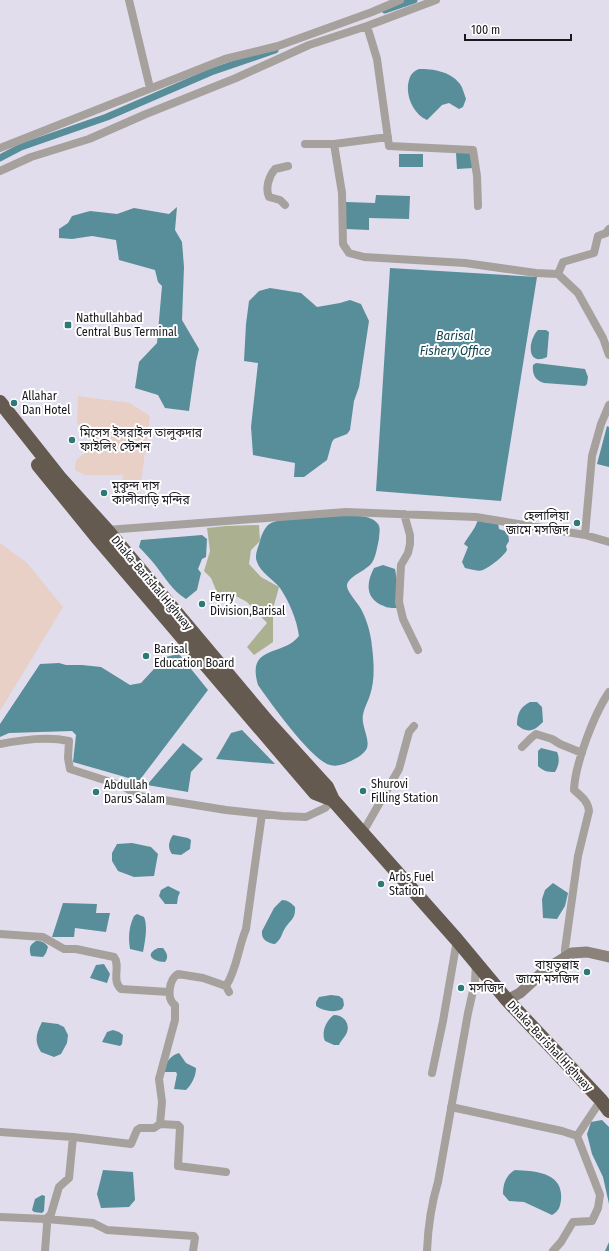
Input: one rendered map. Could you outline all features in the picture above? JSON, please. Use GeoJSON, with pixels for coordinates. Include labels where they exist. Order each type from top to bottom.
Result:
{"type":"FeatureCollection","features":[{"type":"Feature","properties":{"kind":"highway","name":"Dhaka-Barishal Highway"},"geometry":{"type":"LineString","coordinates":[[0,402],[61,478],[107,530],[268,722],[327,787],[334,800],[601,1107]]}},
{"type":"Feature","properties":{"kind":"highway","name":"Dhaka-Barishal Highway"},"geometry":{"type":"LineString","coordinates":[[0,417],[99,540],[315,793],[334,800]]}},
{"type":"Feature","properties":{"kind":"street"},"geometry":{"type":"LineString","coordinates":[[129,0],[150,88]]}},
{"type":"Feature","properties":{"kind":"street"},"geometry":{"type":"LineString","coordinates":[[0,148],[225,59],[278,46],[372,12],[400,0]]}},
{"type":"Feature","properties":{"kind":"street"},"geometry":{"type":"LineString","coordinates":[[0,171],[31,157],[89,139],[146,114],[236,78],[309,45],[367,26],[436,0]]}},
{"type":"Feature","properties":{"kind":"street"},"geometry":{"type":"LineString","coordinates":[[367,26],[377,59],[389,146],[474,150],[478,206]]}},
{"type":"Feature","properties":{"kind":"street"},"geometry":{"type":"LineString","coordinates":[[305,144],[334,144],[388,137]]}},
{"type":"Feature","properties":{"kind":"street"},"geometry":{"type":"LineString","coordinates":[[334,144],[342,193],[343,244],[350,253],[364,257],[465,263],[536,273],[558,274],[578,293],[603,338],[609,354]]}},
{"type":"Feature","properties":{"kind":"street"},"geometry":{"type":"LineString","coordinates":[[285,205],[280,200],[269,197],[267,192],[271,174],[275,168],[288,166]]}},
{"type":"Feature","properties":{"kind":"street"},"geometry":{"type":"LineString","coordinates":[[558,274],[563,262],[594,253],[598,236],[606,233],[609,229]]}},
{"type":"Feature","properties":{"kind":"street"},"geometry":{"type":"LineString","coordinates":[[585,535],[592,456],[601,424],[609,405]]}},
{"type":"Feature","properties":{"kind":"street"},"geometry":{"type":"LineString","coordinates":[[107,530],[346,512],[476,517],[585,535],[609,542]]}},
{"type":"Feature","properties":{"kind":"street"},"geometry":{"type":"LineString","coordinates":[[404,514],[410,535],[410,544],[408,553],[401,565],[399,602],[403,619],[418,650]]}},
{"type":"Feature","properties":{"kind":"street"},"geometry":{"type":"LineString","coordinates":[[566,957],[565,949],[578,856],[589,811],[588,806],[583,799],[574,790],[574,778],[592,724],[603,700],[609,692]]}},
{"type":"Feature","properties":{"kind":"street"},"geometry":{"type":"LineString","coordinates":[[363,832],[399,769],[409,732],[414,726]]}},
{"type":"Feature","properties":{"kind":"street"},"geometry":{"type":"LineString","coordinates":[[522,747],[536,734],[545,736],[582,753]]}},
{"type":"Feature","properties":{"kind":"street"},"geometry":{"type":"LineString","coordinates":[[0,744],[22,740],[69,741],[68,758],[70,769],[123,786],[139,796],[175,803],[262,814],[306,817],[325,808],[334,800]]}},
{"type":"Feature","properties":{"kind":"street"},"geometry":{"type":"LineString","coordinates":[[160,1124],[162,1102],[159,1079],[175,1020],[175,1005],[172,1003],[169,992],[175,976],[178,974],[203,978],[228,989],[241,940],[246,929],[262,814]]}},
{"type":"Feature","properties":{"kind":"street"},"geometry":{"type":"LineString","coordinates":[[0,934],[43,937],[64,949],[76,949],[114,957],[117,962],[116,982],[121,989],[169,992]]}},
{"type":"Feature","properties":{"kind":"street"},"geometry":{"type":"LineString","coordinates":[[432,1073],[443,1021],[457,940]]}},
{"type":"Feature","properties":{"kind":"street"},"geometry":{"type":"LineString","coordinates":[[507,1000],[520,994],[545,970],[572,953],[587,952],[609,957]]}},
{"type":"Feature","properties":{"kind":"street"},"geometry":{"type":"LineString","coordinates":[[427,1251],[432,1201],[438,1182],[468,1013],[475,982],[476,963]]}},
{"type":"Feature","properties":{"kind":"street"},"geometry":{"type":"LineString","coordinates":[[451,1107],[562,1131],[577,1136]]}},
{"type":"Feature","properties":{"kind":"street"},"geometry":{"type":"LineString","coordinates":[[577,1136],[601,1107]]}},
{"type":"Feature","properties":{"kind":"street"},"geometry":{"type":"LineString","coordinates":[[0,1132],[73,1137],[132,1144],[138,1129],[154,1128],[160,1124],[178,1125],[180,1127],[178,1166],[226,1172]]}},
{"type":"Feature","properties":{"kind":"street"},"geometry":{"type":"LineString","coordinates":[[553,1251],[561,1242],[573,1222],[592,1221],[598,1208],[600,1195],[577,1136]]}},
{"type":"Feature","properties":{"kind":"street"},"geometry":{"type":"LineString","coordinates":[[46,1219],[51,1214],[59,1187],[69,1178],[73,1137]]}},
{"type":"Feature","properties":{"kind":"street"},"geometry":{"type":"LineString","coordinates":[[0,1217],[93,1223],[107,1230],[194,1236],[193,1251]]}},
{"type":"Feature","properties":{"kind":"street"},"geometry":{"type":"LineString","coordinates":[[45,1251],[46,1219]]}},
{"type":"Feature","properties":{"kind":"shaded area"},"geometry":{"type":"Polygon","coordinates":[[[78,396],[130,403],[150,416],[138,504],[118,502],[123,475],[85,475],[75,470],[77,459],[93,447],[77,423],[78,396]]]}},
{"type":"Feature","properties":{"kind":"shaded area"},"geometry":{"type":"Polygon","coordinates":[[[0,543],[27,563],[63,607],[0,711],[0,543]]]}},
{"type":"Feature","properties":{"kind":"green space"},"geometry":{"type":"Polygon","coordinates":[[[259,525],[260,541],[251,550],[249,564],[261,577],[279,587],[273,609],[273,642],[254,655],[247,647],[267,623],[247,602],[234,595],[218,595],[211,578],[204,571],[210,551],[207,528],[259,525]]]}},
{"type":"Feature","properties":{"kind":"water"},"geometry":{"type":"Polygon","coordinates":[[[419,69],[441,72],[456,80],[463,89],[466,99],[463,107],[459,109],[449,103],[442,105],[427,120],[421,117],[413,107],[408,94],[411,75],[419,69]]]}},
{"type":"Feature","properties":{"kind":"water"},"geometry":{"type":"Polygon","coordinates":[[[472,152],[473,168],[457,169],[456,153],[472,152]]]}},
{"type":"Feature","properties":{"kind":"water"},"geometry":{"type":"Polygon","coordinates":[[[399,154],[423,154],[423,167],[399,167],[399,154]]]}},
{"type":"Feature","properties":{"kind":"water"},"geometry":{"type":"Polygon","coordinates":[[[376,195],[410,196],[409,219],[369,218],[369,230],[346,229],[346,202],[375,203],[376,195]]]}},
{"type":"Feature","properties":{"kind":"water"},"geometry":{"type":"Polygon","coordinates":[[[177,207],[175,230],[182,242],[184,267],[182,320],[199,349],[189,411],[165,408],[158,395],[135,388],[139,362],[157,343],[162,286],[158,282],[155,270],[119,260],[116,240],[92,236],[72,239],[59,238],[59,229],[68,223],[72,216],[90,211],[117,214],[134,208],[169,214],[177,207]]]}},
{"type":"Feature","properties":{"kind":"water","name":"Barisal Fishery Office"},"geometry":{"type":"Polygon","coordinates":[[[390,268],[537,277],[501,501],[376,491],[390,268]]]}},
{"type":"Feature","properties":{"kind":"water"},"geometry":{"type":"Polygon","coordinates":[[[270,288],[301,293],[317,307],[350,300],[361,304],[369,321],[359,387],[354,401],[350,430],[347,434],[334,439],[327,460],[304,477],[294,477],[295,463],[253,455],[251,427],[258,363],[244,361],[246,324],[249,301],[259,291],[270,288]]]}},
{"type":"Feature","properties":{"kind":"water"},"geometry":{"type":"Polygon","coordinates":[[[538,330],[546,330],[549,332],[547,357],[540,359],[535,358],[531,351],[532,340],[538,330]]]}},
{"type":"Feature","properties":{"kind":"water"},"geometry":{"type":"Polygon","coordinates":[[[536,363],[585,369],[588,377],[587,384],[585,386],[541,382],[536,378],[533,371],[533,365],[536,363]]]}},
{"type":"Feature","properties":{"kind":"water"},"geometry":{"type":"Polygon","coordinates":[[[607,426],[609,427],[609,467],[597,464],[607,426]]]}},
{"type":"Feature","properties":{"kind":"water"},"geometry":{"type":"Polygon","coordinates":[[[323,515],[361,516],[374,520],[380,529],[377,549],[373,562],[353,577],[347,586],[363,613],[371,642],[374,665],[373,684],[363,719],[368,744],[366,750],[356,759],[336,766],[322,761],[302,742],[258,685],[256,672],[257,663],[261,657],[284,647],[299,636],[294,617],[283,593],[280,588],[264,573],[256,560],[257,549],[262,535],[268,525],[272,523],[294,518],[323,515]]]}},
{"type":"Feature","properties":{"kind":"water"},"geometry":{"type":"Polygon","coordinates":[[[478,520],[488,523],[491,521],[498,523],[499,529],[508,532],[509,541],[506,546],[507,550],[503,555],[483,570],[479,571],[465,568],[462,562],[468,547],[464,544],[478,520]]]}},
{"type":"Feature","properties":{"kind":"water"},"geometry":{"type":"Polygon","coordinates":[[[202,535],[207,539],[206,557],[202,559],[198,569],[201,573],[197,590],[186,599],[173,588],[139,547],[141,540],[202,535]]]}},
{"type":"Feature","properties":{"kind":"water"},"geometry":{"type":"Polygon","coordinates":[[[383,565],[395,569],[398,587],[397,608],[390,608],[378,603],[370,595],[369,585],[371,574],[374,568],[383,565]]]}},
{"type":"Feature","properties":{"kind":"water"},"geometry":{"type":"Polygon","coordinates":[[[179,654],[208,690],[139,781],[73,762],[76,735],[72,731],[9,733],[0,737],[0,724],[40,664],[59,663],[66,665],[101,667],[130,685],[141,683],[165,657],[179,654]]]}},
{"type":"Feature","properties":{"kind":"water"},"geometry":{"type":"Polygon","coordinates":[[[530,702],[537,702],[542,707],[543,722],[537,728],[524,730],[517,725],[518,714],[521,709],[530,702]]]}},
{"type":"Feature","properties":{"kind":"water"},"geometry":{"type":"Polygon","coordinates":[[[242,730],[275,764],[216,759],[231,733],[242,730]]]}},
{"type":"Feature","properties":{"kind":"water"},"geometry":{"type":"Polygon","coordinates":[[[183,743],[203,759],[191,772],[188,792],[147,785],[183,743]]]}},
{"type":"Feature","properties":{"kind":"water"},"geometry":{"type":"Polygon","coordinates":[[[541,748],[557,752],[559,762],[555,772],[545,771],[538,766],[538,751],[541,748]]]}},
{"type":"Feature","properties":{"kind":"water"},"geometry":{"type":"Polygon","coordinates":[[[173,835],[191,840],[190,849],[181,855],[172,854],[169,849],[169,844],[173,835]]]}},
{"type":"Feature","properties":{"kind":"water"},"geometry":{"type":"Polygon","coordinates":[[[132,843],[151,847],[158,854],[154,876],[134,877],[118,871],[112,861],[112,853],[117,844],[132,843]]]}},
{"type":"Feature","properties":{"kind":"water"},"geometry":{"type":"Polygon","coordinates":[[[553,883],[568,893],[565,906],[557,919],[543,918],[542,899],[545,890],[553,883]]]}},
{"type":"Feature","properties":{"kind":"water"},"geometry":{"type":"Polygon","coordinates":[[[168,886],[180,892],[177,904],[165,904],[159,896],[161,890],[168,886]]]}},
{"type":"Feature","properties":{"kind":"water"},"geometry":{"type":"Polygon","coordinates":[[[282,900],[291,903],[295,907],[295,911],[292,920],[286,927],[279,941],[272,944],[264,939],[262,931],[274,908],[282,900]]]}},
{"type":"Feature","properties":{"kind":"water"},"geometry":{"type":"Polygon","coordinates":[[[63,903],[97,904],[96,913],[110,913],[106,932],[75,928],[74,937],[52,937],[63,903]]]}},
{"type":"Feature","properties":{"kind":"water"},"geometry":{"type":"Polygon","coordinates":[[[137,914],[144,917],[146,925],[143,952],[130,949],[130,928],[134,916],[137,914]]]}},
{"type":"Feature","properties":{"kind":"water"},"geometry":{"type":"Polygon","coordinates":[[[36,941],[43,942],[48,947],[43,957],[31,956],[30,947],[36,941]]]}},
{"type":"Feature","properties":{"kind":"water"},"geometry":{"type":"Polygon","coordinates":[[[158,948],[163,948],[166,953],[167,958],[165,962],[157,961],[151,956],[151,953],[158,948]]]}},
{"type":"Feature","properties":{"kind":"water"},"geometry":{"type":"Polygon","coordinates":[[[104,964],[110,974],[107,983],[90,978],[96,965],[104,964]]]}},
{"type":"Feature","properties":{"kind":"water"},"geometry":{"type":"Polygon","coordinates":[[[331,995],[339,996],[343,999],[344,1005],[342,1009],[329,1011],[316,1006],[316,1002],[319,997],[331,995]]]}},
{"type":"Feature","properties":{"kind":"water"},"geometry":{"type":"Polygon","coordinates":[[[334,1015],[338,1015],[344,1019],[348,1028],[339,1045],[334,1045],[325,1041],[324,1038],[325,1027],[334,1015]]]}},
{"type":"Feature","properties":{"kind":"water"},"geometry":{"type":"Polygon","coordinates":[[[42,1022],[58,1024],[64,1027],[68,1035],[67,1043],[61,1054],[54,1057],[41,1052],[37,1044],[37,1037],[38,1030],[42,1022]]]}},
{"type":"Feature","properties":{"kind":"water"},"geometry":{"type":"Polygon","coordinates":[[[113,1030],[123,1035],[122,1044],[120,1046],[102,1042],[107,1032],[113,1030]]]}},
{"type":"Feature","properties":{"kind":"water"},"geometry":{"type":"Polygon","coordinates":[[[179,1053],[186,1063],[196,1068],[193,1080],[186,1090],[174,1089],[177,1074],[176,1072],[163,1072],[168,1060],[179,1053]]]}},
{"type":"Feature","properties":{"kind":"water"},"geometry":{"type":"Polygon","coordinates":[[[602,1120],[609,1127],[609,1204],[603,1177],[592,1154],[587,1134],[591,1122],[602,1120]]]}},
{"type":"Feature","properties":{"kind":"water"},"geometry":{"type":"Polygon","coordinates":[[[103,1170],[133,1172],[135,1200],[129,1207],[101,1208],[97,1194],[103,1170]]]}},
{"type":"Feature","properties":{"kind":"water"},"geometry":{"type":"Polygon","coordinates":[[[515,1170],[531,1171],[553,1178],[561,1191],[559,1209],[552,1215],[524,1202],[509,1201],[503,1194],[504,1187],[507,1177],[515,1170]]]}},
{"type":"Feature","properties":{"kind":"water"},"geometry":{"type":"Polygon","coordinates":[[[42,1195],[45,1196],[44,1211],[42,1213],[34,1212],[32,1210],[35,1199],[42,1195]]]}},
{"type":"Feature","properties":{"kind":"water"},"geometry":{"type":"Polygon","coordinates":[[[609,1242],[609,1251],[605,1251],[609,1242]]]}},
{"type":"Feature","properties":{"kind":"waterway"},"geometry":{"type":"LineString","coordinates":[[385,10],[414,0]]}},
{"type":"Feature","properties":{"kind":"waterway"},"geometry":{"type":"LineString","coordinates":[[0,158],[21,147],[107,117],[211,72],[275,50]]}},
{"type":"Feature","properties":{"kind":"place","name":"Nathullahbad Central Bus Terminal"},"geometry":{"type":"Point","coordinates":[68,325]}},
{"type":"Feature","properties":{"kind":"place","name":"Allahar Dan Hotel"},"geometry":{"type":"Point","coordinates":[14,403]}},
{"type":"Feature","properties":{"kind":"place","name":"মিসেস ইসরাইল তালুকদার ফাইলিং স্টেশন"},"geometry":{"type":"Point","coordinates":[72,440]}},
{"type":"Feature","properties":{"kind":"place","name":"মুকুন্দ দাস কালীবাড়ি মন্দির"},"geometry":{"type":"Point","coordinates":[104,493]}},
{"type":"Feature","properties":{"kind":"place","name":"হেলালিয়া জামে মসজিদ"},"geometry":{"type":"Point","coordinates":[577,523]}},
{"type":"Feature","properties":{"kind":"place","name":"Ferry Division,Barisal"},"geometry":{"type":"Point","coordinates":[202,604]}},
{"type":"Feature","properties":{"kind":"place","name":"Barisal Education Board"},"geometry":{"type":"Point","coordinates":[146,656]}},
{"type":"Feature","properties":{"kind":"place","name":"Shurovi Filling Station"},"geometry":{"type":"Point","coordinates":[363,791]}},
{"type":"Feature","properties":{"kind":"place","name":"Abdullah Darus Salam"},"geometry":{"type":"Point","coordinates":[96,792]}},
{"type":"Feature","properties":{"kind":"place","name":"Arbs Fuel Station"},"geometry":{"type":"Point","coordinates":[381,884]}},
{"type":"Feature","properties":{"kind":"place","name":"বায়তুল্লাহ জামে মসজিদ"},"geometry":{"type":"Point","coordinates":[587,972]}},
{"type":"Feature","properties":{"kind":"place","name":"মসজিদ"},"geometry":{"type":"Point","coordinates":[461,988]}}]}
